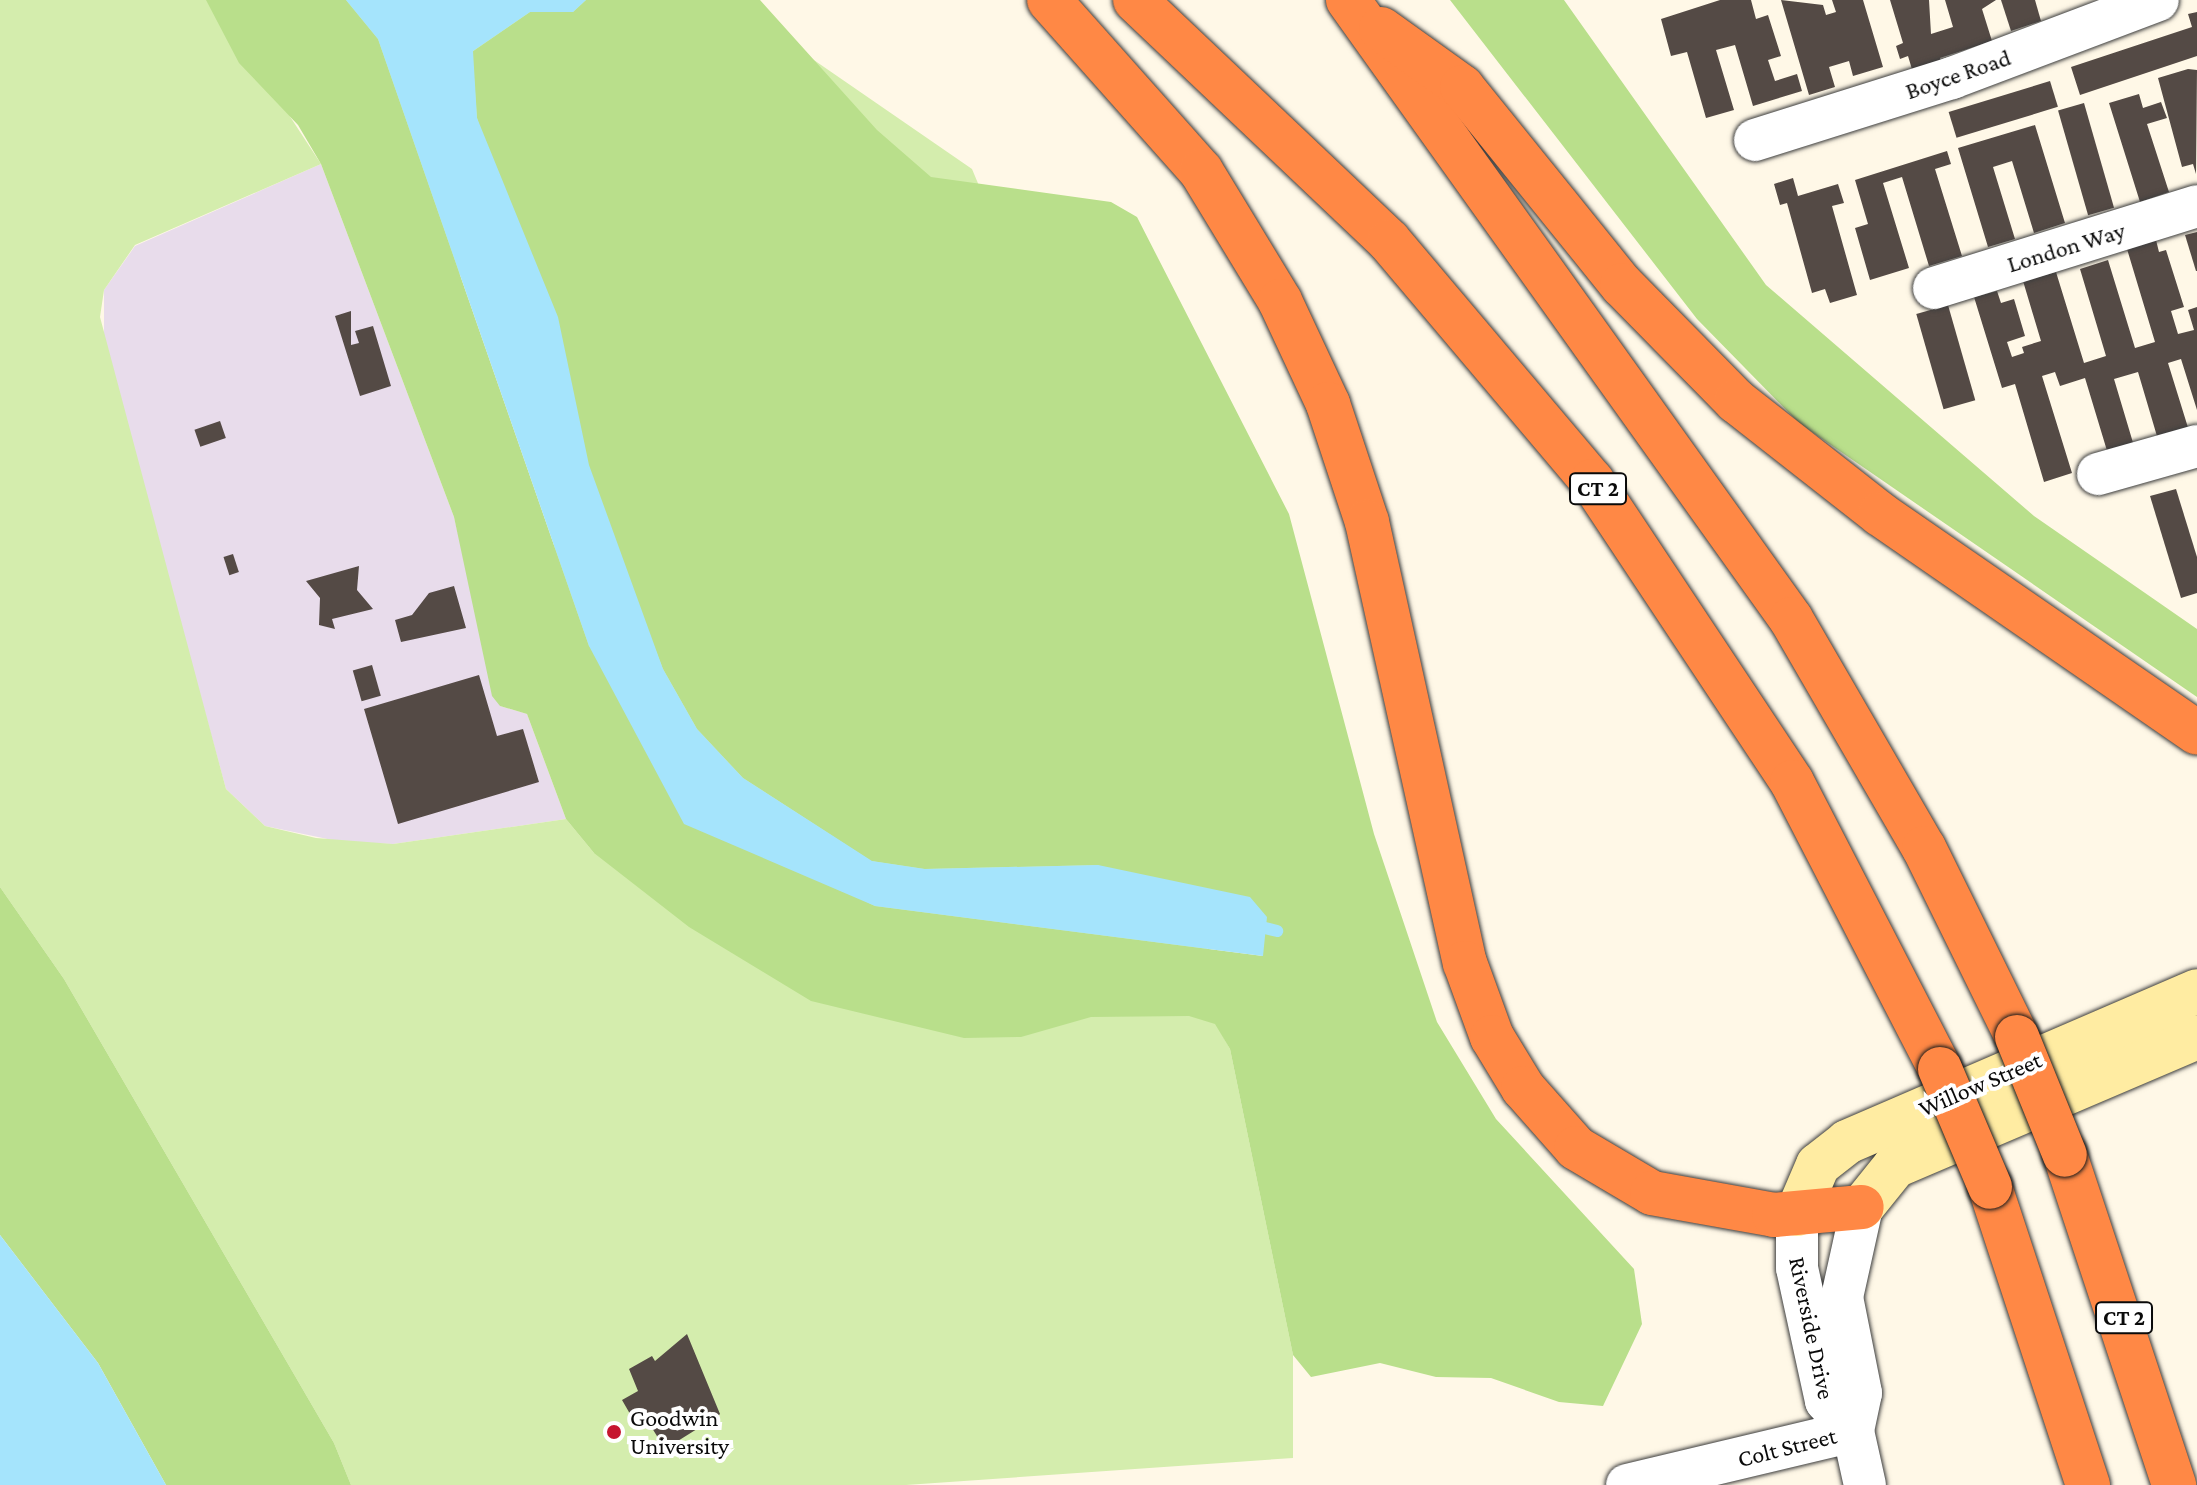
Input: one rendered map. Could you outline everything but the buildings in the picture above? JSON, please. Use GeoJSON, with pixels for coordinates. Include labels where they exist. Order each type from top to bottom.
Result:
{"type":"FeatureCollection","features":[{"type":"Feature","properties":{"kind":"highway"},"geometry":{"type":"LineString","coordinates":[[1049,0],[1115,66],[1201,171],[1280,301],[1328,404],[1383,584],[1465,963],[1511,1070],[1562,1135],[1636,1187],[1709,1208],[1797,1214],[1862,1207]]}},
{"type":"Feature","properties":{"kind":"highway","name":"CT 2"},"geometry":{"type":"LineString","coordinates":[[1135,0],[1389,241],[1592,481],[1792,782],[1940,1069],[1990,1187],[2088,1485]]}},
{"type":"Feature","properties":{"kind":"highway"},"geometry":{"type":"LineString","coordinates":[[1355,9],[1462,87],[1622,285],[1736,401],[1880,514],[2197,733]]}},
{"type":"Feature","properties":{"kind":"highway","name":"CT 2"},"geometry":{"type":"LineString","coordinates":[[1355,9],[1798,631],[1924,848],[2017,1037],[2065,1155],[2174,1485]]}},
{"type":"Feature","properties":{"kind":"main road","name":"Willow Street"},"geometry":{"type":"LineString","coordinates":[[1797,1214],[1818,1165],[1847,1142],[2197,991]]}},
{"type":"Feature","properties":{"kind":"main road","name":"Willow Street"},"geometry":{"type":"LineString","coordinates":[[1862,1207],[1895,1166],[2197,1037]]}},
{"type":"Feature","properties":{"kind":"street","name":"Boyce Road"},"geometry":{"type":"LineString","coordinates":[[1755,140],[1952,78],[2158,0]]}},
{"type":"Feature","properties":{"kind":"street","name":"London Way"},"geometry":{"type":"LineString","coordinates":[[1934,288],[2197,206]]}},
{"type":"Feature","properties":{"kind":"street"},"geometry":{"type":"LineString","coordinates":[[2098,474],[2197,446]]}},
{"type":"Feature","properties":{"kind":"street","name":"Riverside Drive"},"geometry":{"type":"LineString","coordinates":[[1862,1207],[1842,1287],[1861,1398],[1853,1431],[1865,1485]]}},
{"type":"Feature","properties":{"kind":"street","name":"Riverside Drive"},"geometry":{"type":"LineString","coordinates":[[1797,1214],[1797,1268],[1826,1401],[1853,1431]]}},
{"type":"Feature","properties":{"kind":"street","name":"Colt Street"},"geometry":{"type":"LineString","coordinates":[[1627,1485],[1853,1431]]}},
{"type":"Feature","properties":{"kind":"shaded area"},"geometry":{"type":"Polygon","coordinates":[[[321,164],[454,517],[500,706],[527,714],[566,819],[393,844],[342,842],[265,826],[226,789],[104,344],[104,290],[135,246],[321,164]]]}},
{"type":"Feature","properties":{"kind":"green space"},"geometry":{"type":"Polygon","coordinates":[[[0,0],[727,0],[972,169],[1170,642],[1216,1024],[1230,1049],[1293,1355],[1293,1458],[906,1485],[351,1485],[334,1443],[64,979],[0,887],[0,0]],[[289,115],[321,164],[135,245],[104,290],[100,317],[226,789],[265,826],[316,838],[393,844],[566,819],[594,853],[527,337],[289,115]]]}},
{"type":"Feature","properties":{"kind":"green space"},"geometry":{"type":"Polygon","coordinates":[[[206,0],[346,0],[378,39],[589,646],[793,866],[875,906],[1263,956],[1098,865],[924,869],[871,861],[743,778],[697,729],[663,669],[609,530],[477,118],[472,52],[530,12],[573,12],[586,0],[760,0],[877,130],[931,177],[1111,202],[1137,217],[1289,514],[1374,834],[1437,1022],[1496,1119],[1634,1269],[1642,1324],[1603,1406],[1559,1402],[1491,1378],[1436,1377],[1380,1363],[1311,1377],[1293,1355],[1230,1049],[1215,1024],[1189,1016],[1091,1017],[1021,1037],[964,1038],[811,1001],[689,927],[594,853],[566,819],[527,714],[500,706],[492,696],[454,517],[321,164],[298,125],[239,63],[206,0]]]}},
{"type":"Feature","properties":{"kind":"green space"},"geometry":{"type":"Polygon","coordinates":[[[1450,0],[1564,0],[1766,285],[2034,516],[2197,629],[2197,697],[1799,423],[1697,319],[1450,0]]]}},
{"type":"Feature","properties":{"kind":"green space"},"geometry":{"type":"Polygon","coordinates":[[[0,887],[64,979],[334,1443],[351,1485],[166,1485],[98,1363],[0,1235],[0,887]]]}},
{"type":"Feature","properties":{"kind":"water"},"geometry":{"type":"Polygon","coordinates":[[[346,0],[586,0],[573,12],[530,12],[473,51],[477,118],[558,317],[589,465],[663,669],[697,729],[743,778],[872,861],[925,869],[1098,865],[1250,897],[1267,917],[1263,956],[875,906],[684,824],[589,646],[378,39],[346,0]]]}},
{"type":"Feature","properties":{"kind":"water"},"geometry":{"type":"Polygon","coordinates":[[[0,1235],[98,1363],[166,1485],[0,1485],[0,1235]]]}},
{"type":"Feature","properties":{"kind":"waterway"},"geometry":{"type":"LineString","coordinates":[[1253,925],[1277,931]]}},
{"type":"Feature","properties":{"kind":"place","name":"Goodwin University"},"geometry":{"type":"Point","coordinates":[614,1432]}}]}
